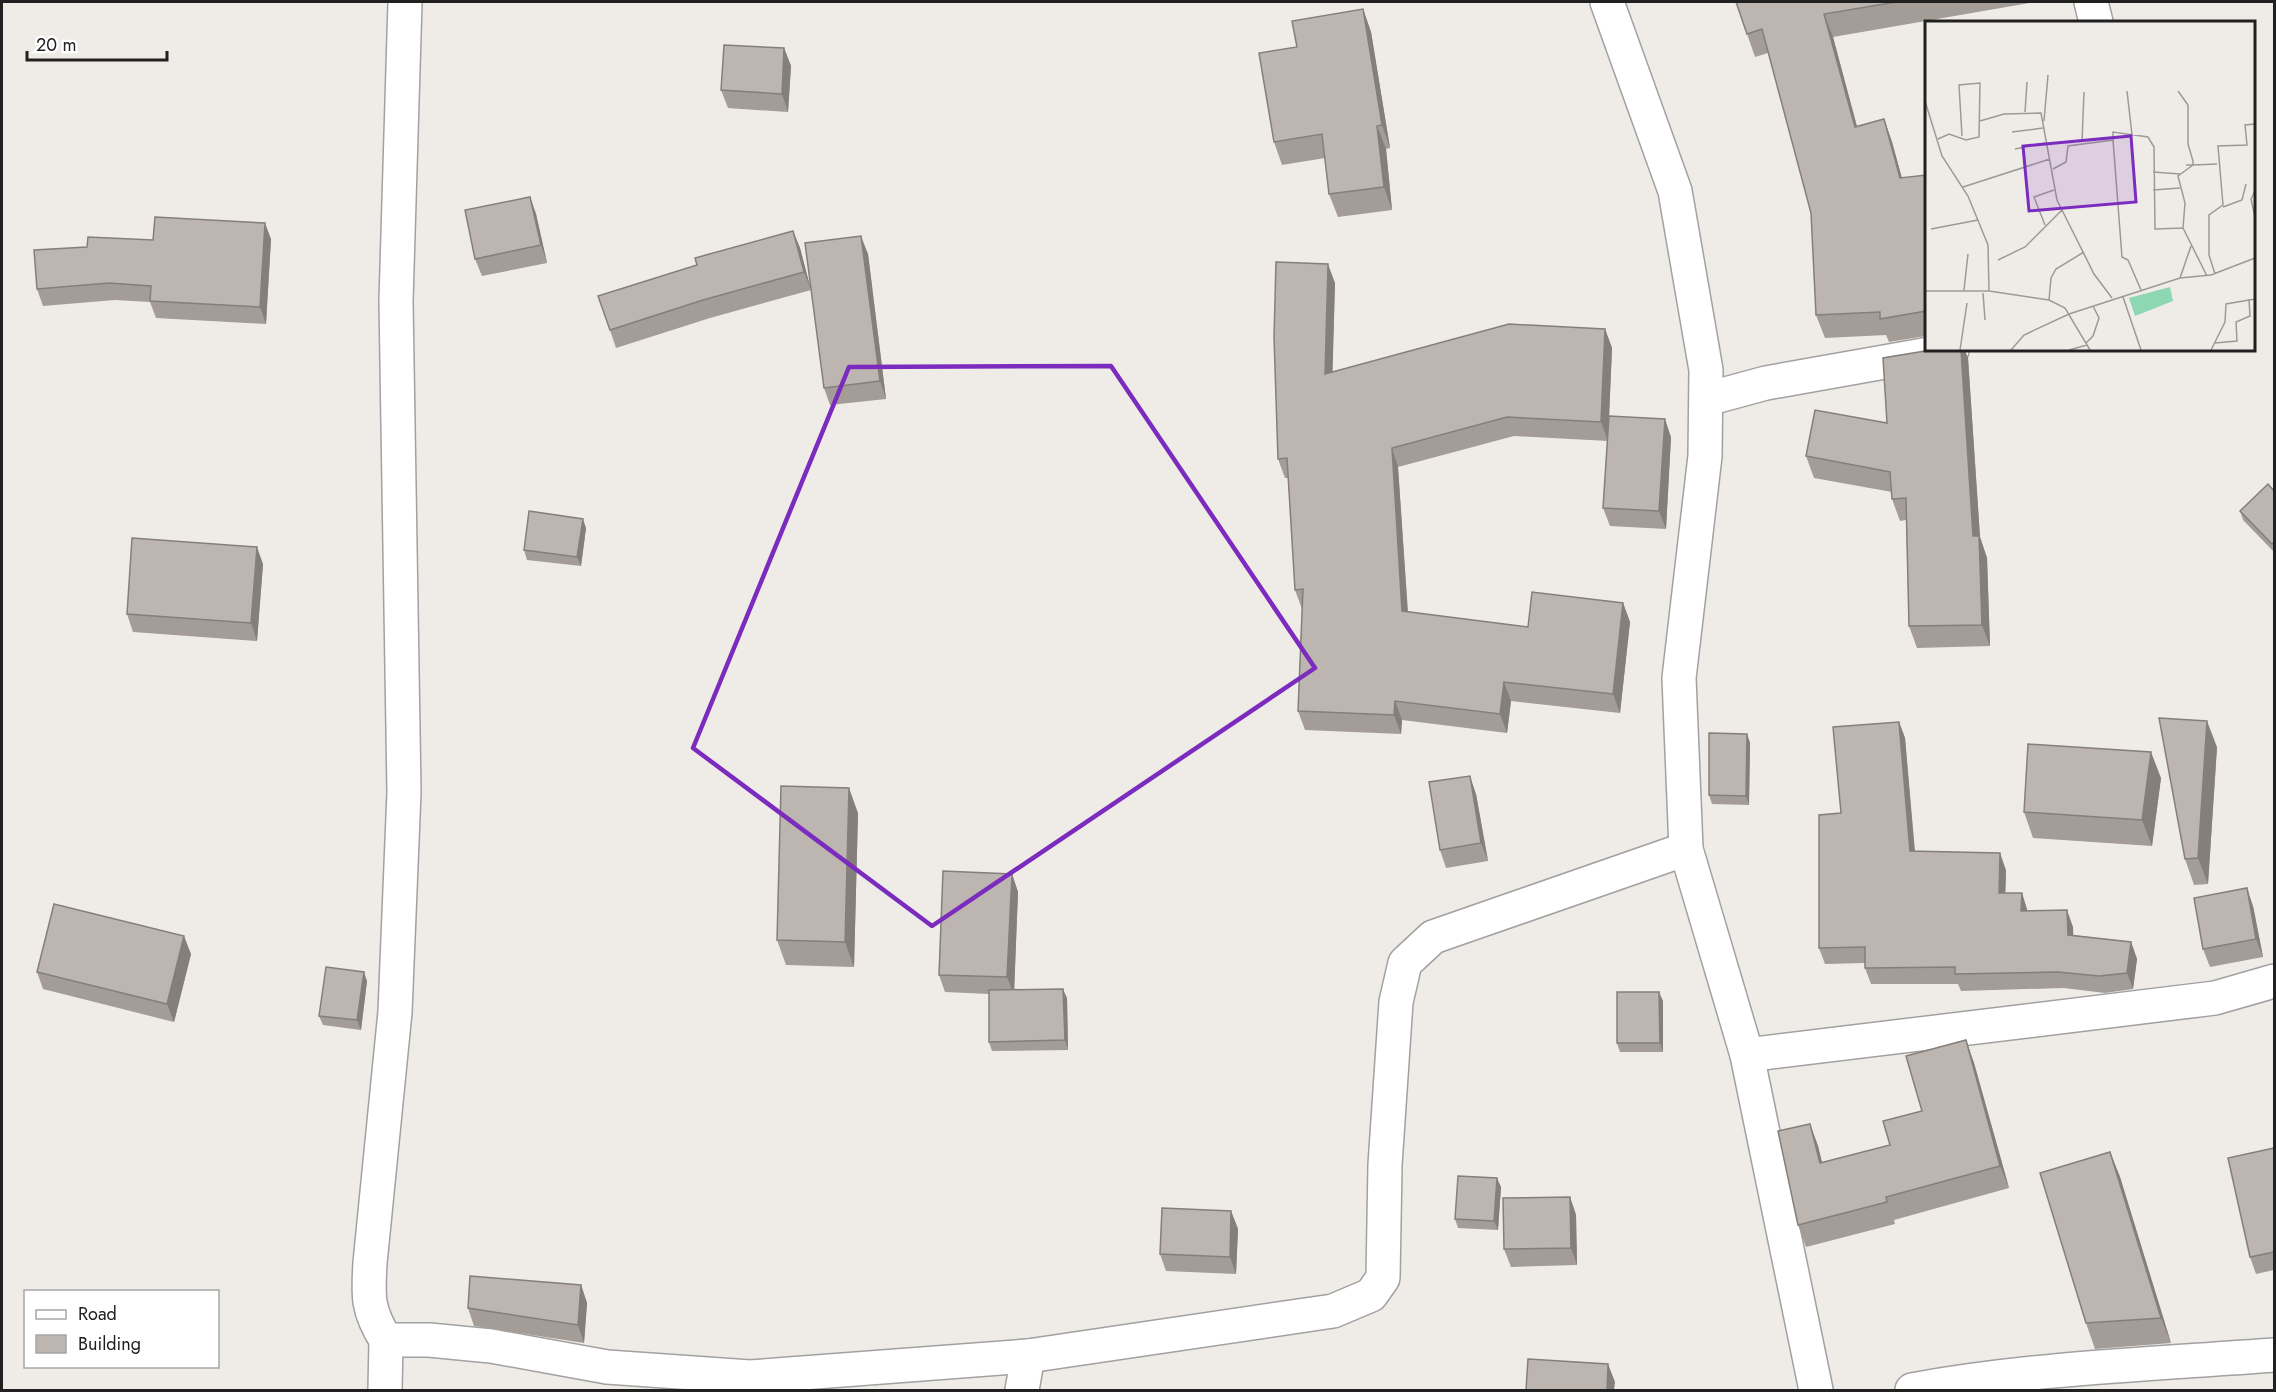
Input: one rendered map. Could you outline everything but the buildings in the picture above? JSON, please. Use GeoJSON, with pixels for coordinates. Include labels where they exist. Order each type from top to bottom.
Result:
{"type":"FeatureCollection","features":[{"type":"Feature","properties":{"kind":"street"},"geometry":{"type":"LineString","coordinates":[[385,1390],[386,1340],[377,1326],[368,1301],[395,1012],[404,792],[396,302],[405,2]]}},
{"type":"Feature","properties":{"kind":"street"},"geometry":{"type":"LineString","coordinates":[[1607,2],[1675,191],[1706,370],[1705,456],[1679,678],[1686,849],[1747,1055],[1816,1390]]}},
{"type":"Feature","properties":{"kind":"street"},"geometry":{"type":"LineString","coordinates":[[2091,2],[2096,21]]}},
{"type":"Feature","properties":{"kind":"street"},"geometry":{"type":"LineString","coordinates":[[1707,399],[1766,383],[1946,351]]}},
{"type":"Feature","properties":{"kind":"street"},"geometry":{"type":"LineString","coordinates":[[386,1340],[429,1340],[491,1346],[607,1367],[750,1377],[1028,1356],[1333,1311],[1371,1295],[1383,1278],[1384,1165],[1396,1002],[1405,963],[1433,937],[1686,849]]}},
{"type":"Feature","properties":{"kind":"street"},"geometry":{"type":"LineString","coordinates":[[1747,1055],[2215,998],[2274,981]]}},
{"type":"Feature","properties":{"kind":"street"},"geometry":{"type":"LineString","coordinates":[[1912,1390],[1959,1382],[2100,1368],[2274,1355]]}},
{"type":"Feature","properties":{"kind":"street"},"geometry":{"type":"LineString","coordinates":[[1022,1390],[1028,1356]]}},
{"type":"Feature","properties":{"kind":"highlighted area"},"geometry":{"type":"Polygon","coordinates":[[[1111,366],[1315,668],[932,926],[693,748],[849,367],[1111,366]]]}}]}
